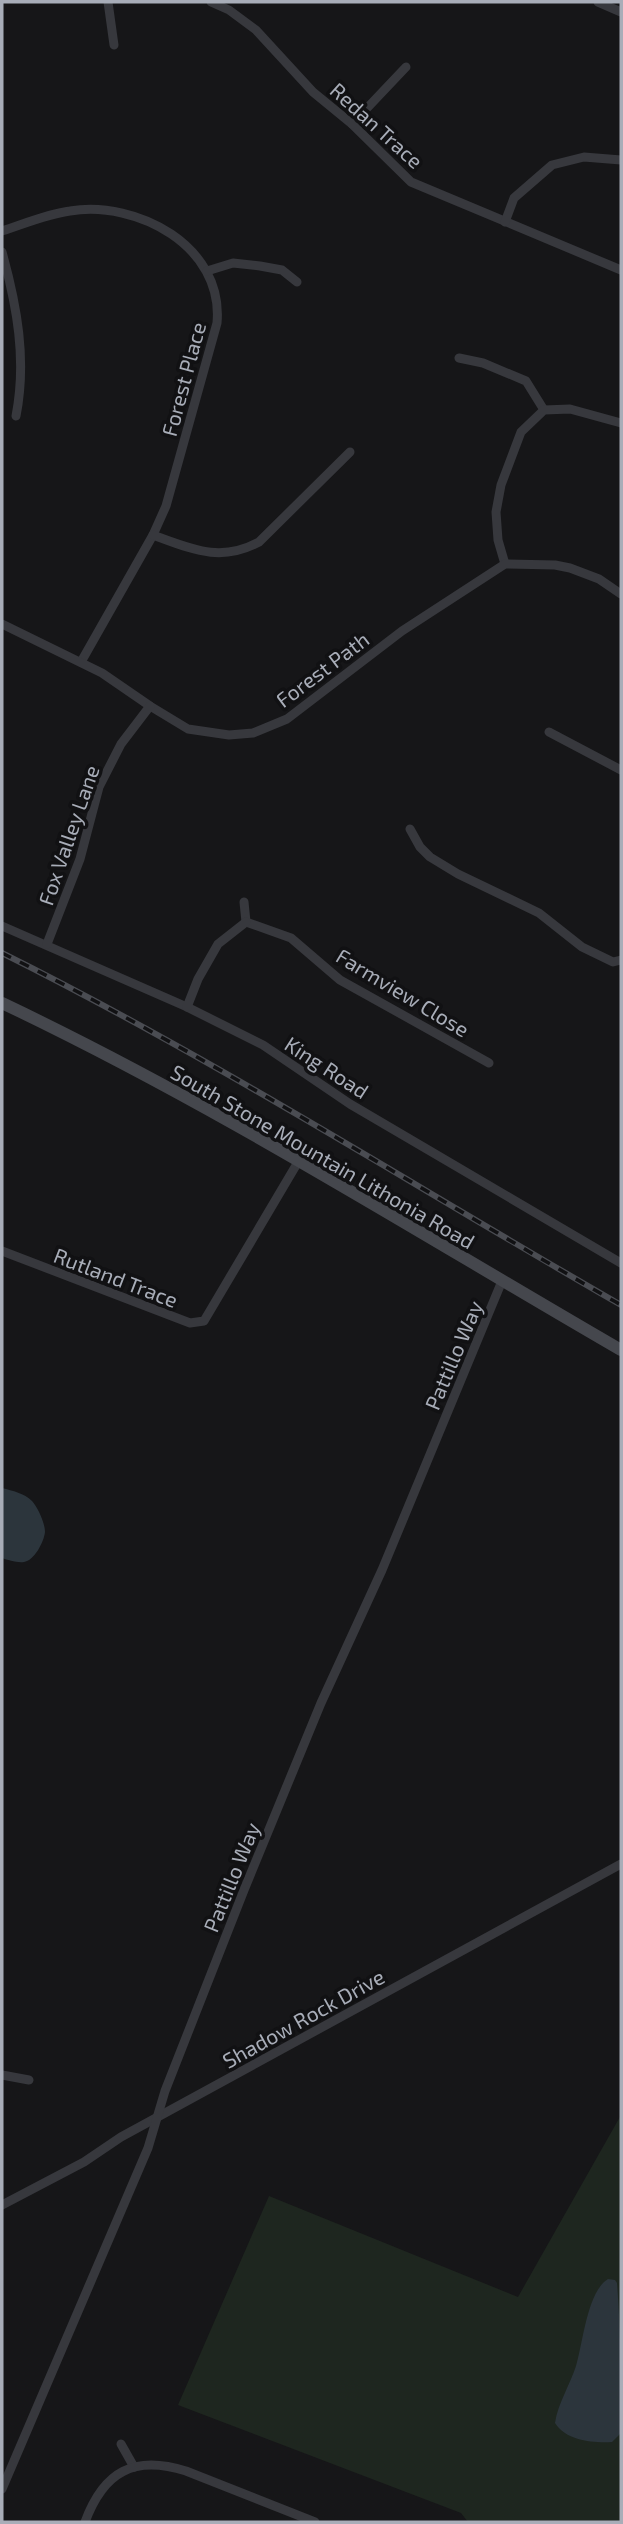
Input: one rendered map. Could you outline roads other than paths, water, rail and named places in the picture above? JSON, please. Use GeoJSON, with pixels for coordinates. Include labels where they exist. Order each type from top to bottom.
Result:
{"type":"FeatureCollection","features":[{"type":"Feature","properties":{"kind":"main road","name":"South Stone Mountain Lithonia Road"},"geometry":{"type":"LineString","coordinates":[[2,1003],[136,1071],[621,1350]]}},
{"type":"Feature","properties":{"kind":"street"},"geometry":{"type":"LineString","coordinates":[[108,2],[114,45]]}},
{"type":"Feature","properties":{"kind":"street","name":"Redan Trace"},"geometry":{"type":"LineString","coordinates":[[211,2],[229,10],[256,30],[313,92],[352,124],[411,182],[621,270]]}},
{"type":"Feature","properties":{"kind":"street"},"geometry":{"type":"LineString","coordinates":[[598,2],[621,12]]}},
{"type":"Feature","properties":{"kind":"street"},"geometry":{"type":"LineString","coordinates":[[352,124],[406,66]]}},
{"type":"Feature","properties":{"kind":"street"},"geometry":{"type":"LineString","coordinates":[[505,222],[514,198],[552,165],[584,158],[621,160]]}},
{"type":"Feature","properties":{"kind":"street","name":"Forest Place"},"geometry":{"type":"LineString","coordinates":[[2,231],[70,211],[113,211],[143,219],[171,233],[195,253],[207,271],[219,307],[217,323],[166,506],[153,535],[81,662]]}},
{"type":"Feature","properties":{"kind":"street"},"geometry":{"type":"LineString","coordinates":[[2,252],[15,299],[19,331],[21,377],[16,416]]}},
{"type":"Feature","properties":{"kind":"street"},"geometry":{"type":"LineString","coordinates":[[207,271],[233,263],[260,266],[282,270],[297,282]]}},
{"type":"Feature","properties":{"kind":"street"},"geometry":{"type":"LineString","coordinates":[[459,358],[483,363],[526,382],[544,410]]}},
{"type":"Feature","properties":{"kind":"street"},"geometry":{"type":"LineString","coordinates":[[621,423],[570,409],[544,410],[521,432],[501,485],[496,512],[498,540],[505,564],[570,568],[599,579],[621,594]]}},
{"type":"Feature","properties":{"kind":"street"},"geometry":{"type":"LineString","coordinates":[[153,535],[215,554],[245,549],[259,542],[350,452]]}},
{"type":"Feature","properties":{"kind":"street","name":"Forest Path"},"geometry":{"type":"LineString","coordinates":[[2,624],[102,673],[188,729],[229,735],[253,733],[287,719],[402,631],[505,564]]}},
{"type":"Feature","properties":{"kind":"street","name":"Fox Valley Lane"},"geometry":{"type":"LineString","coordinates":[[47,944],[80,859],[99,787],[121,744],[150,706]]}},
{"type":"Feature","properties":{"kind":"street"},"geometry":{"type":"LineString","coordinates":[[549,732],[621,770]]}},
{"type":"Feature","properties":{"kind":"street"},"geometry":{"type":"LineString","coordinates":[[410,829],[420,847],[430,857],[458,874],[539,913],[582,947],[613,962],[621,960]]}},
{"type":"Feature","properties":{"kind":"street"},"geometry":{"type":"LineString","coordinates":[[187,1007],[198,979],[218,944],[246,922],[244,902]]}},
{"type":"Feature","properties":{"kind":"street","name":"Farmview Close"},"geometry":{"type":"LineString","coordinates":[[246,922],[291,938],[340,980],[489,1063]]}},
{"type":"Feature","properties":{"kind":"street","name":"King Road"},"geometry":{"type":"LineString","coordinates":[[2,926],[187,1007],[262,1045],[350,1104],[621,1263]]}},
{"type":"Feature","properties":{"kind":"street","name":"Rutland Trace"},"geometry":{"type":"LineString","coordinates":[[2,1251],[190,1323],[204,1321],[298,1162]]}},
{"type":"Feature","properties":{"kind":"street","name":"Pattillo Way"},"geometry":{"type":"LineString","coordinates":[[2,2489],[148,2148],[156,2119],[244,1890],[321,1703],[382,1570],[502,1281]]}},
{"type":"Feature","properties":{"kind":"street","name":"Shadow Rock Drive"},"geometry":{"type":"LineString","coordinates":[[2,2205],[84,2162],[121,2137],[621,1864]]}},
{"type":"Feature","properties":{"kind":"street"},"geometry":{"type":"LineString","coordinates":[[2,2075],[29,2080]]}},
{"type":"Feature","properties":{"kind":"street"},"geometry":{"type":"LineString","coordinates":[[121,2444],[134,2467]]}},
{"type":"Feature","properties":{"kind":"street"},"geometry":{"type":"LineString","coordinates":[[85,2522],[103,2489],[118,2473],[141,2464],[168,2465],[315,2522]]}},
{"type":"Feature","properties":{"kind":"railway"},"geometry":{"type":"LineString","coordinates":[[2,953],[160,1036],[621,1305]]}}]}
